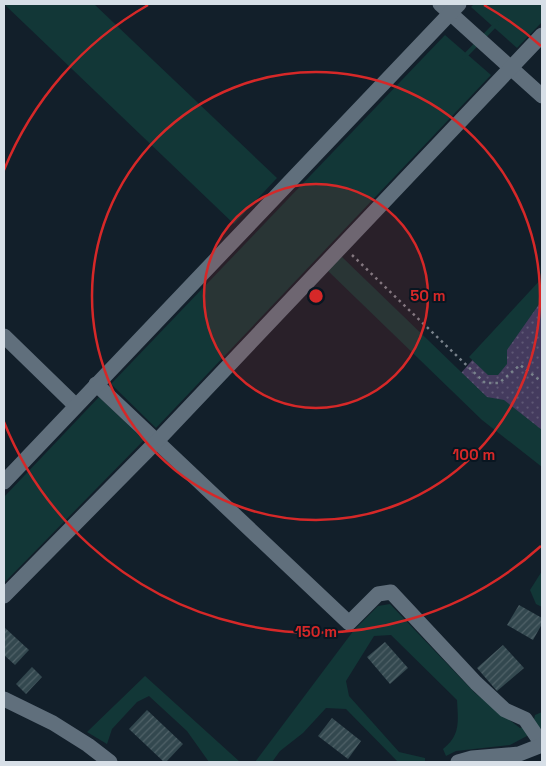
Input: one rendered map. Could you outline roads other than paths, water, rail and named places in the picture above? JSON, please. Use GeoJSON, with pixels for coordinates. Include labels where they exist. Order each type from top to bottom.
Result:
{"type":"FeatureCollection","features":[{"type":"Feature","properties":{"kind":"street"},"geometry":{"type":"LineString","coordinates":[[4,482],[449,7],[542,96]]}},
{"type":"Feature","properties":{"kind":"street"},"geometry":{"type":"LineString","coordinates":[[4,596],[156,441],[542,34]]}},
{"type":"Feature","properties":{"kind":"street"},"geometry":{"type":"LineString","coordinates":[[4,336],[75,405]]}},
{"type":"Feature","properties":{"kind":"street"},"geometry":{"type":"LineString","coordinates":[[96,384],[348,623],[378,594],[391,592],[490,696],[505,710],[525,719],[540,741],[519,754],[472,758],[458,762]]}},
{"type":"Feature","properties":{"kind":"street"},"geometry":{"type":"LineString","coordinates":[[4,699],[53,723],[110,762]]}},
{"type":"Feature","properties":{"kind":"waterway"},"geometry":{"type":"LineString","coordinates":[[464,57],[497,23]]}}]}
